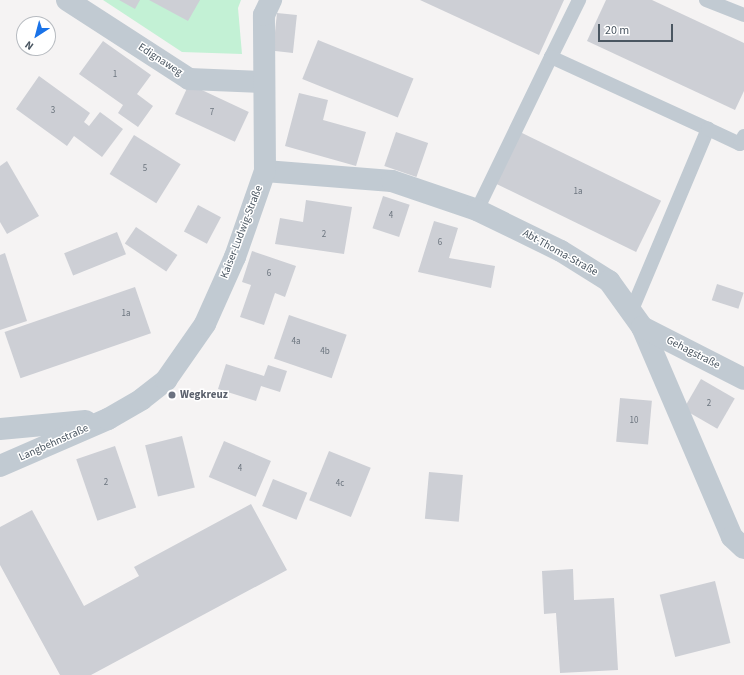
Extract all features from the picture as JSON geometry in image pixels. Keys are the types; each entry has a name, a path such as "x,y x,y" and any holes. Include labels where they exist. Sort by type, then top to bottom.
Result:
{"street":[{"name":"Edignaweg","path":"67,0 189,79 264,82"},
{"name":"Kaiser-Ludwig-Straße","path":"108,419 166,380 205,324 235,257 265,171 264,15 271,0"},
{"name":"Abt-Thoma-Straße","path":"265,171 392,181 477,210 561,251 609,281 636,319 732,536 744,548"},
{"name":"Gehagstraße","path":"636,319 744,379"},
{"path":"0,429 108,419"},
{"name":"Langbehnstraße","path":"0,466 108,419"}],"lane":[{"path":"477,210 579,0"},
{"path":"706,0 744,15"},
{"path":"550,57 740,144 744,136"},
{"path":"636,319 708,129"}],"green space":[{"path":"103,0 241,0 238,8 242,54 182,52"}],"building":[{"path":"119,0 140,0 135,9"},
{"path":"149,0 200,0 188,21"},
{"path":"420,0 564,0 539,55"},
{"path":"606,0 652,0 744,43 744,91 735,110 587,41"},
{"path":"277,13 297,15 293,53 273,51"},
{"path":"318,40 413,79 398,118 302,79"},
{"path":"103,41 151,75 137,94 153,106 138,127 118,113 123,105 79,74"},
{"path":"39,76 90,113 84,122 89,126 100,112 123,129 102,157 74,136 67,146 16,109"},
{"path":"189,84 249,112 235,142 175,114"},
{"path":"299,93 328,100 323,120 366,132 356,166 285,146"},
{"path":"396,132 428,143 416,177 384,166"},
{"path":"520,132 661,201 636,252 495,183"},
{"path":"134,135 181,164 156,203 110,174"},
{"path":"7,161 39,216 7,234 0,222 0,166"},
{"path":"383,196 410,205 399,237 372,228"},
{"path":"306,200 352,207 344,254 275,244 280,218 303,222"},
{"path":"198,205 221,217 207,244 184,231"},
{"path":"434,221 458,228 449,258 495,266 491,288 418,272"},
{"path":"136,227 177,255 166,272 125,244"},
{"path":"117,232 126,254 73,276 64,253"},
{"path":"252,251 296,266 285,297 275,293 264,325 240,317 251,285 242,282"},
{"path":"5,253 27,321 0,330 0,255"},
{"path":"717,284 744,293 738,309 712,300"},
{"path":"135,287 151,333 20,378 5,332"},
{"path":"289,315 347,335 332,378 274,358"},
{"path":"226,364 264,376 268,365 287,371 280,392 261,386 256,401 218,389"},
{"path":"701,379 735,398 717,429 684,409"},
{"path":"620,398 652,401 648,445 616,442"},
{"path":"182,436 195,487 158,497 145,445"},
{"path":"224,441 271,461 256,497 209,477"},
{"path":"115,446 136,507 97,521 76,459"},
{"path":"329,451 371,468 351,517 309,500"},
{"path":"429,472 463,475 459,522 425,519"},
{"path":"273,479 307,493 296,520 262,506"},
{"path":"251,504 287,570 91,675 60,675 0,565 0,527 32,510 84,606 139,576 134,567"},
{"path":"573,569 574,600 614,598 618,670 560,673 556,613 544,614 542,571"},
{"path":"715,581 730,643 675,657 660,595"}],"place":[{"name":"Wegkreuz","path":"172,395"}]}
